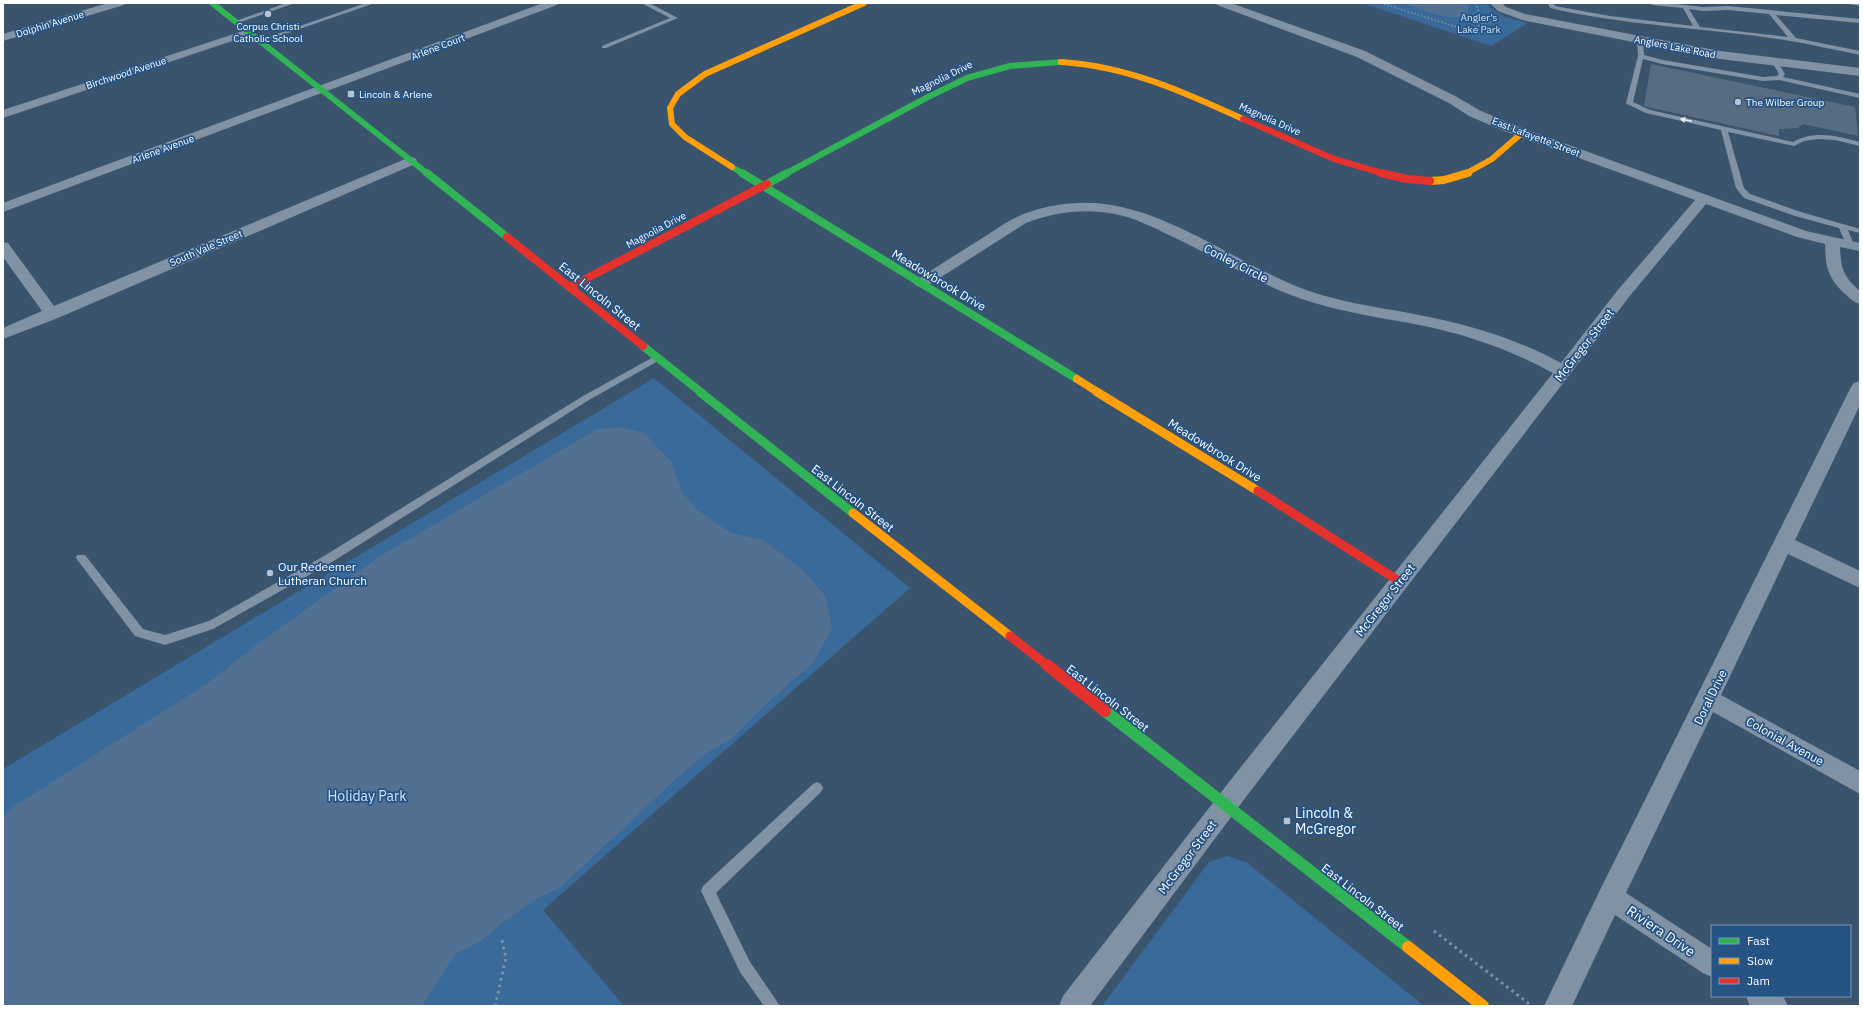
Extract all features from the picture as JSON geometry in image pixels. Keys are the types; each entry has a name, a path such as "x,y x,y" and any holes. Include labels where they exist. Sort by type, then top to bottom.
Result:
{"street":[{"name":"Dolphin Avenue","path":"3,38 120,3"},
{"name":"East Lincoln Street","path":"212,3 570,287 748,431 1483,1006"},
{"name":"Arlene Court","path":"323,90 553,3"},
{"name":"Meadowbrook Drive","path":"864,3 705,74 683,89 674,99 670,111 672,124 686,137 1211,461 1399,581"},
{"name":"East Lafayette Street","path":"1222,3 1361,54 1446,96 1474,113 1523,132 1802,234 1855,246"},
{"name":"Anglers Lake Road","path":"1495,3 1511,13 1640,40 1720,55 1860,72"},
{"name":"Birchwood Avenue","path":"3,114 248,32"},
{"name":"Magnolia Drive","path":"570,287 764,186 952,84 980,72 1011,64 1046,61 1090,64 1129,72 1183,92 1343,161 1378,174 1400,178 1445,180 1464,176 1481,169 1494,160 1523,132"},
{"name":"Arlene Avenue","path":"3,208 323,90"},
{"name":"South Vale Street","path":"3,334 410,161"},
{"name":"McGregor Street","path":"1073,1006 1399,581 1623,294 1703,199"},
{"name":"Conley Circle","path":"922,283 1021,220 1048,210 1078,206 1115,210 1138,216 1271,280 1321,300 1360,310 1439,325 1512,348 1552,364 1564,371"},
{"path":"1832,242 1833,270 1844,285 1860,299"},
{"path":"3,246 52,314"},
{"name":"Doral Drive","path":"1558,1006 1610,897 1710,699 1783,544 1860,387"},
{"path":"1783,544 1860,580"},
{"name":"Colonial Avenue","path":"1710,699 1860,783"},
{"name":"Riviera Drive","path":"1610,897 1711,963"},
{"path":"1760,997 1774,1006"}],"lane":[{"path":"236,22 292,3"},
{"path":"260,41 372,3"},
{"path":"604,47 675,18 644,3"},
{"path":"1550,3 1552,7 1583,14 1635,22 1794,40 1860,53"},
{"path":"1652,3 1703,9 1728,8 1860,21"},
{"path":"1846,3 1860,4"},
{"path":"1685,7 1698,29"},
{"path":"1771,12 1794,40"},
{"path":"1640,40 1641,56 1629,103 1648,112 1794,144 1802,138 1814,136 1860,144"},
{"path":"1641,56 1662,62 1763,79 1779,78 1860,96"},
{"path":"1775,62 1782,74 1779,78"},
{"path":"1724,129 1740,188 1748,196 1843,227 1860,231"},
{"path":"1843,227 1855,246"},
{"path":"81,558 139,633 165,640 213,624 328,558 586,398 658,358"},
{"path":"773,1006 746,967 708,891 817,788"}],"path":[{"path":"1380,3 1463,29 1484,25 1511,13"},
{"path":"1476,3 1484,25"},
{"path":"495,1006 506,958 502,940"}],"green space":[{"name":"Angler’s Lake Park","path":"1362,3 1486,3 1494,11 1500,14 1511,19 1528,23 1491,46"},
{"name":"Holiday Park","path":"654,378 910,588 543,910 624,1006 3,1006 3,769"},
{"path":"1227,856 1246,862 1424,1006 1102,1006 1209,862"}],"shaded area":[{"path":"1403,3 1468,3 1467,16 1443,16"},
{"name":"Holiday Park","path":"620,427 644,433 671,461 681,490 696,509 731,533 763,540 803,570 826,597 832,629 813,663 766,704 731,739 708,752 681,774 561,887 534,900 501,924 481,941 455,954 422,1006 3,1006 3,817 16,805 208,683 255,646 382,555 598,429"}],"building":[{"name":"The Wilber Group","path":"1651,64 1855,107 1858,136 1803,124 1798,128 1779,129 1779,136 1644,106"}],"traffic: fast":[{"path":"212,3 507,237"},
{"path":"767,184 926,98 967,78 1010,66 1061,62"},
{"path":"732,167 1077,379"},
{"path":"643,346 853,513"},
{"path":"1105,711 1408,947"}],"traffic: slow":[{"path":"732,167 685,137 672,124 670,108 678,94 705,74 864,3"},
{"path":"1061,62 1085,63 1132,73 1200,99 1243,119"},
{"path":"1430,181 1444,180 1470,173 1503,151 1523,132"},
{"path":"1077,379 1258,491"},
{"path":"853,513 1010,636"},
{"path":"1408,947 1483,1006"}],"traffic: jam":[{"path":"1243,119 1334,159 1383,174 1407,179 1430,181"},
{"path":"570,287 767,184"},
{"path":"507,237 643,346"},
{"path":"1258,491 1399,581"},
{"path":"1010,636 1105,711"}],"place":[{"name":"Corpus Christi Catholic School","path":"268,14"},
{"name":"Lincoln & Arlene","path":"351,94"},
{"name":"The Wilber Group","path":"1738,102"},
{"name":"Our Redeemer Lutheran Church","path":"270,573"},
{"name":"Lincoln & McGregor","path":"1287,821"}]}
